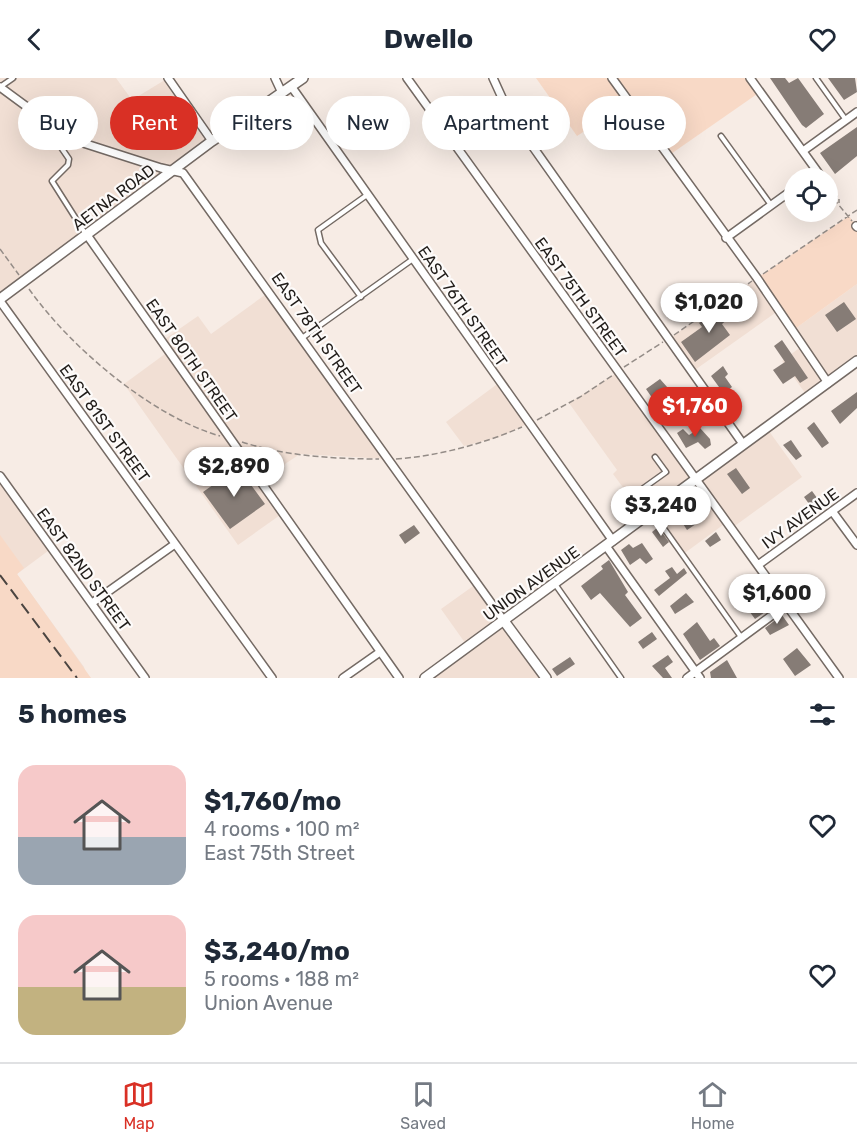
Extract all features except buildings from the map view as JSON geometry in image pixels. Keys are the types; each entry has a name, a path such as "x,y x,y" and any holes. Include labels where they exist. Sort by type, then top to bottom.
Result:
{"main road":[{"name":"AETNA ROAD","path":"278,96 303,78"},
{"name":"AETNA ROAD","path":"0,300 210,143"},
{"name":"UNION AVENUE","path":"425,678 857,362"},
{"name":"EAST 78TH STREET","path":"504,621 546,678"}],"street":[{"path":"168,78 210,138"},
{"path":"275,78 282,93"},
{"name":"EAST 75TH STREET","path":"407,78 839,678"},
{"path":"493,78 508,112 743,444"},
{"path":"612,78 828,382"},
{"path":"750,78 815,168"},
{"name":"EAST 76TH STREET","path":"291,86 413,259 698,675"},
{"name":"EAST 78TH STREET","path":"0,87 18,100"},
{"path":"803,152 857,112"},
{"name":"EAST 78TH STREET","path":"98,148 161,168 183,172 504,621"},
{"path":"726,238 784,196"},
{"name":"EAST 80TH STREET","path":"87,235 399,678"},
{"name":"EAST 81ST STREET","path":"0,300 272,678"},
{"name":"EAST 82ND STREET","path":"0,476 145,678"},
{"name":"IVY AVENUE","path":"758,565 857,493"},
{"path":"832,511 857,545"},
{"path":"92,603 175,544"},
{"path":"687,678 698,675 741,638 786,605"},
{"path":"343,678 380,651"}],"lane":[{"path":"0,87 13,78"},
{"path":"816,78 846,120"},
{"path":"721,136 771,205"},
{"path":"63,150 69,159 68,165 52,181 87,235"},
{"path":"360,297 321,243 318,230 368,194"},
{"path":"302,338 413,259"},
{"path":"654,457 666,472 638,492 741,638"},
{"path":"555,584 621,678"}],"path":[{"path":"838,197 839,203 856,226"},
{"path":"760,275 857,210"},
{"path":"0,249 22,279"},
{"path":"675,334 753,281"},
{"path":"27,286 59,328 94,361 135,392 179,418 217,435"},
{"path":"622,369 664,341"},
{"path":"533,421 580,397 614,374"},
{"path":"393,459 500,437 526,425"},
{"path":"238,441 264,449 300,454 383,459"}],"shaded area":[{"path":"0,78 116,78 129,96 110,96 110,150 198,150 198,121 210,138 210,142 0,300"},
{"path":"168,78 181,96 139,96"},
{"path":"536,78 750,78 760,92 686,143 686,96 582,96 582,133 577,136 570,126 570,96 549,96"},
{"path":"664,150 677,150 668,156"},
{"path":"849,216 857,227 857,284 792,331 757,278"},
{"path":"757,278 778,311 692,372 670,338"},
{"path":"857,284 857,361 808,397 782,361 802,346 792,331"},
{"path":"269,292 388,459 300,454 261,480 283,513 238,545 124,384 169,351 162,341 198,316 211,334"},
{"path":"618,372 696,480 766,427 802,477 732,528 727,522 682,555 653,512 645,517 613,474 617,470 569,403"},
{"path":"500,382 529,423 500,437 464,446 446,422"},
{"path":"0,476 52,548 17,574 84,667 87,678 0,678"},
{"path":"0,535 24,568 17,574 91,678 0,678"},
{"path":"476,584 541,678 425,678 468,647 441,609"}],"railway":[{"path":"0,575 77,678"}]}
